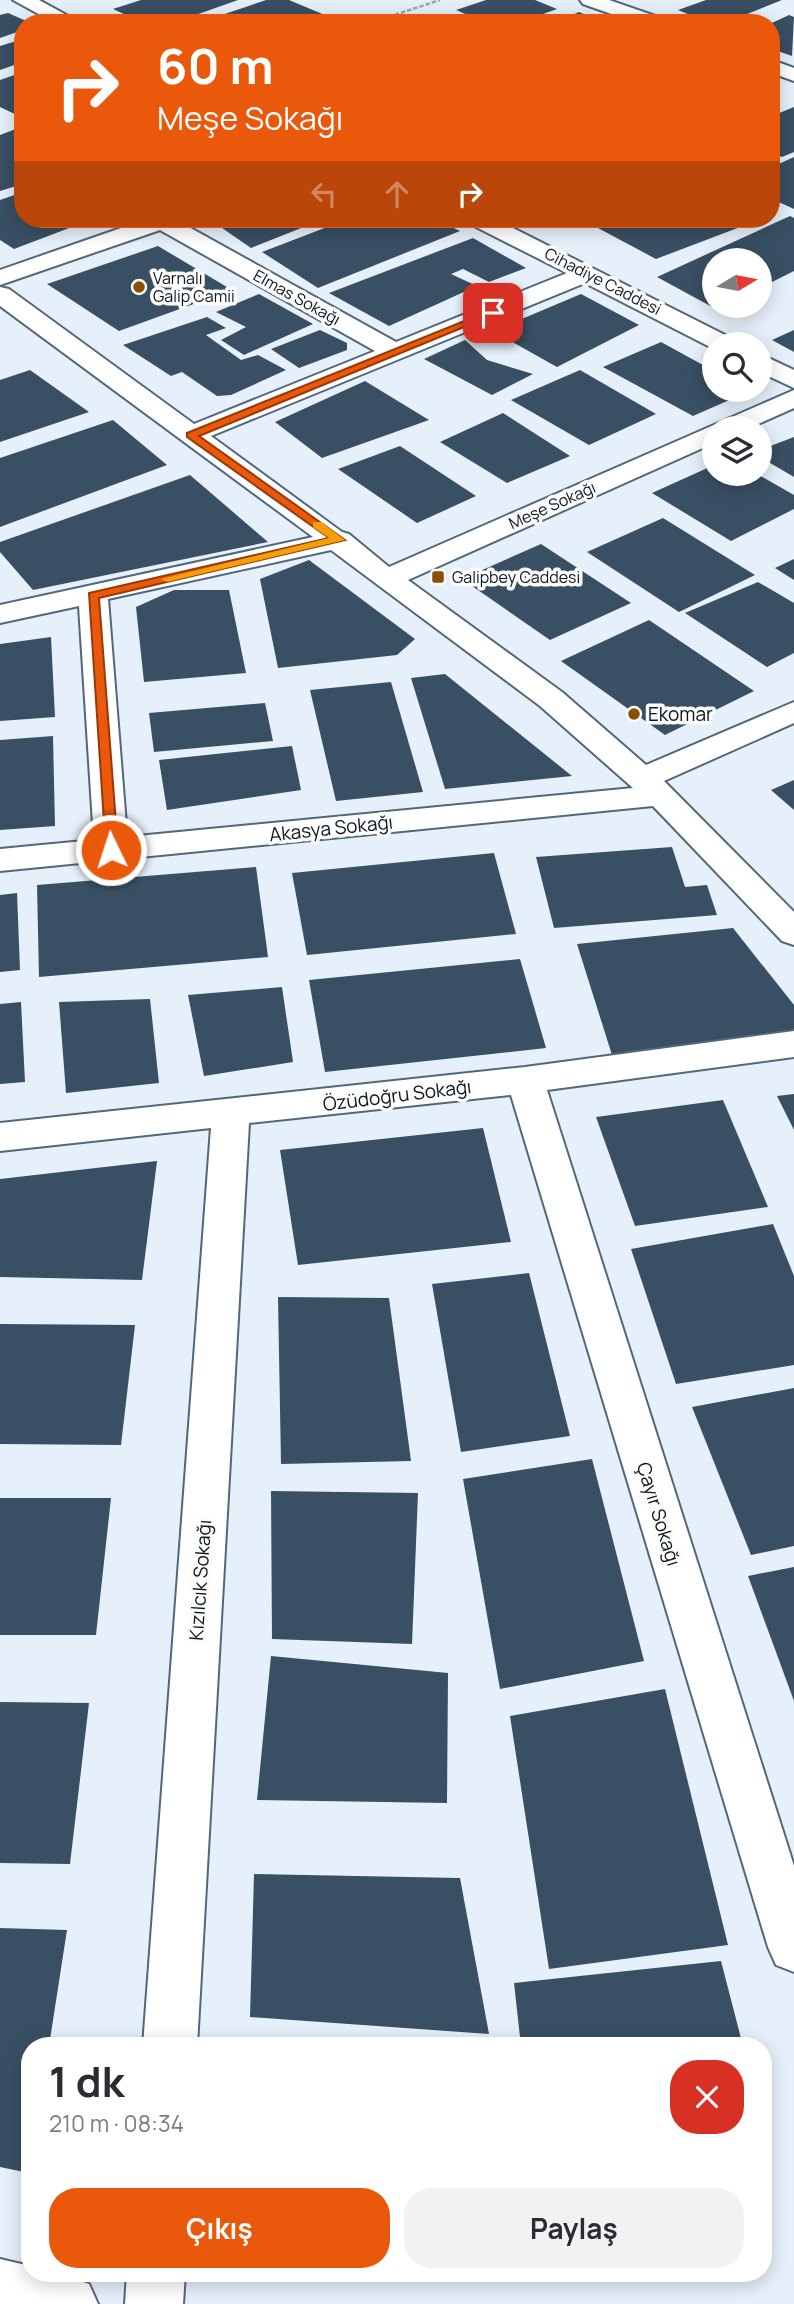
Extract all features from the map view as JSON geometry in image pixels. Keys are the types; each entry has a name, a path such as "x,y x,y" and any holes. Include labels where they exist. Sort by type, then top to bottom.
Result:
{"street":[{"path":"23,0 52,14"},
{"path":"590,0 631,14"},
{"path":"0,278 141,228"},
{"name":"Elmas Sokağı","path":"178,228 397,353"},
{"name":"Cihadiye Caddesi","path":"496,228 702,332"},
{"path":"191,435 589,273"},
{"path":"0,294 390,577 551,699 652,787 794,933"},
{"path":"772,368 794,380"},
{"path":"752,416 794,397"},
{"name":"Meşe Sokağı","path":"390,577 702,438"},
{"path":"5,607 93,595 339,540"},
{"path":"93,595 111,850"},
{"name":"Akasya Sokağı","path":"0,860 111,850 652,787 794,710"},
{"name":"Özüdoğru Sokağı","path":"0,1137 525,1080 794,1044"},
{"name":"Çayır Sokağı","path":"525,1080 794,1947"},
{"name":"Kızılcık Sokağı","path":"171,2037 231,1114"},
{"path":"153,2304 155,2282"},
{"path":"0,2288 69,2304"}],"path":[{"path":"397,14 440,0"}],"building":[{"path":"141,0 238,0 198,14 124,14 113,9"},
{"path":"266,0 289,0 322,14 225,14"},
{"path":"486,0 535,0 557,9 543,14 465,14 456,10"},
{"path":"706,0 782,0 747,14 688,14 678,10"},
{"path":"8,13 14,16 14,33 0,38 0,15"},
{"path":"789,15 794,17 792,56 780,52 780,19"},
{"path":"14,42 14,65 0,70 0,46"},
{"path":"14,75 14,114 0,107 0,80"},
{"path":"794,107 794,152 782,157 780,156 780,113"},
{"path":"14,130 14,187 0,191 0,135"},
{"path":"794,157 794,209 780,203 780,163"},
{"path":"14,195 14,228 69,228 14,249 0,240 0,200"},
{"path":"790,216 794,218 794,271 772,282 772,248 720,248 764,228 780,228 780,221"},
{"path":"222,228 301,228 251,248"},
{"path":"325,228 454,228 460,231 318,288 262,252"},
{"path":"598,228 738,228 656,259"},
{"path":"473,238 526,268 489,282 463,269 451,274 477,286 389,326 329,293"},
{"name":"Varnalı Galip Camii","path":"158,246 232,290 119,331 47,284"},
{"path":"702,256 702,301 657,277"},
{"path":"259,294 313,324 244,355 221,340 246,327 216,312"},
{"path":"581,294 639,325 557,367 493,331"},
{"path":"207,317 226,328 206,335 241,360 258,355 286,370 231,395 217,396 182,372 171,376 123,345"},
{"path":"320,330 347,343 347,350 299,368 271,349"},
{"path":"794,330 794,352 772,340"},
{"path":"465,340 487,360 533,374 492,395 424,359"},
{"path":"661,342 702,364 702,402 725,402 693,416 603,367"},
{"path":"30,370 89,412 0,442 0,380"},
{"path":"580,370 656,414 589,445 511,400"},
{"path":"365,381 429,420 322,458 275,422"},
{"path":"503,413 570,456 507,483 440,442"},
{"path":"113,420 167,465 0,527 0,458"},
{"path":"794,437 794,477 772,464 772,445"},
{"path":"400,446 476,496 417,523 338,469"},
{"path":"702,470 702,486 772,486 772,483 794,495 794,509 731,541 652,493"},
{"path":"190,475 268,542 33,590 0,552 0,542"},
{"path":"663,518 755,575 679,612 587,552"},
{"path":"541,544 631,603 550,640 462,579"},
{"path":"794,559 794,580 775,568"},
{"path":"309,560 415,639 397,655 278,668 260,579"},
{"path":"758,582 794,603 794,653 767,667 685,613"},
{"path":"174,590 229,590 246,673 144,682 136,607"},
{"path":"649,620 754,691 665,735 561,661"},
{"path":"51,637 55,717 0,721 0,644"},
{"path":"445,674 572,776 445,789 411,678"},
{"path":"391,682 423,792 336,801 310,690"},
{"path":"265,703 273,741 154,752 149,713"},
{"path":"53,736 55,826 0,830 0,740"},
{"path":"292,746 301,790 167,810 159,760"},
{"path":"794,780 794,810 771,790"},
{"path":"672,847 685,887 707,885 717,915 554,928 536,857"},
{"path":"494,853 516,934 307,955 292,873"},
{"path":"256,867 268,957 39,977 37,885"},
{"path":"17,893 20,970 0,972 0,895"},
{"path":"733,928 794,1005 794,1033 612,1055 577,944"},
{"path":"520,959 546,1048 325,1072 309,980"},
{"path":"282,987 293,1062 204,1076 188,995"},
{"path":"150,999 159,1083 66,1093 59,1002"},
{"path":"21,1002 25,1082 0,1084 0,1004"},
{"path":"794,1094 794,1130 777,1096"},
{"path":"723,1100 768,1207 635,1226 596,1117"},
{"path":"483,1128 511,1242 298,1265 280,1150"},
{"path":"157,1161 142,1280 0,1277 0,1179"},
{"path":"773,1224 794,1276 794,1365 676,1384 631,1249"},
{"path":"529,1273 570,1436 461,1452 432,1284"},
{"path":"278,1297 389,1298 411,1461 281,1464"},
{"path":"0,1324 135,1325 121,1445 0,1444"},
{"path":"794,1388 794,1546 751,1555 692,1407"},
{"path":"592,1459 644,1661 500,1689 463,1479"},
{"path":"271,1491 418,1493 412,1644 272,1639"},
{"path":"0,1498 111,1498 96,1635 0,1635"},
{"path":"794,1567 794,1701 748,1576"},
{"path":"271,1656 448,1673 447,1803 257,1800"},
{"path":"665,1689 728,1945 549,1969 510,1716"},
{"path":"0,1702 89,1703 70,1864 0,1863"},
{"path":"254,1874 460,1878 489,2034 250,2017"},
{"path":"0,1928 67,1930 50,2037 21,2037 21,2171 0,2167"},
{"path":"721,1961 741,2037 520,2037 514,1983"}],"slow traffic":[{"path":"167,579 339,540 317,524"}],"place":[{"name":"Varnalı Galip Camii","path":"139,287"},
{"name":"Galipbey Caddesi","path":"438,577"},
{"name":"Ekomar","path":"634,714"}],"route":[{"path":"111,850 93,595 339,540 191,435 493,313"}]}
